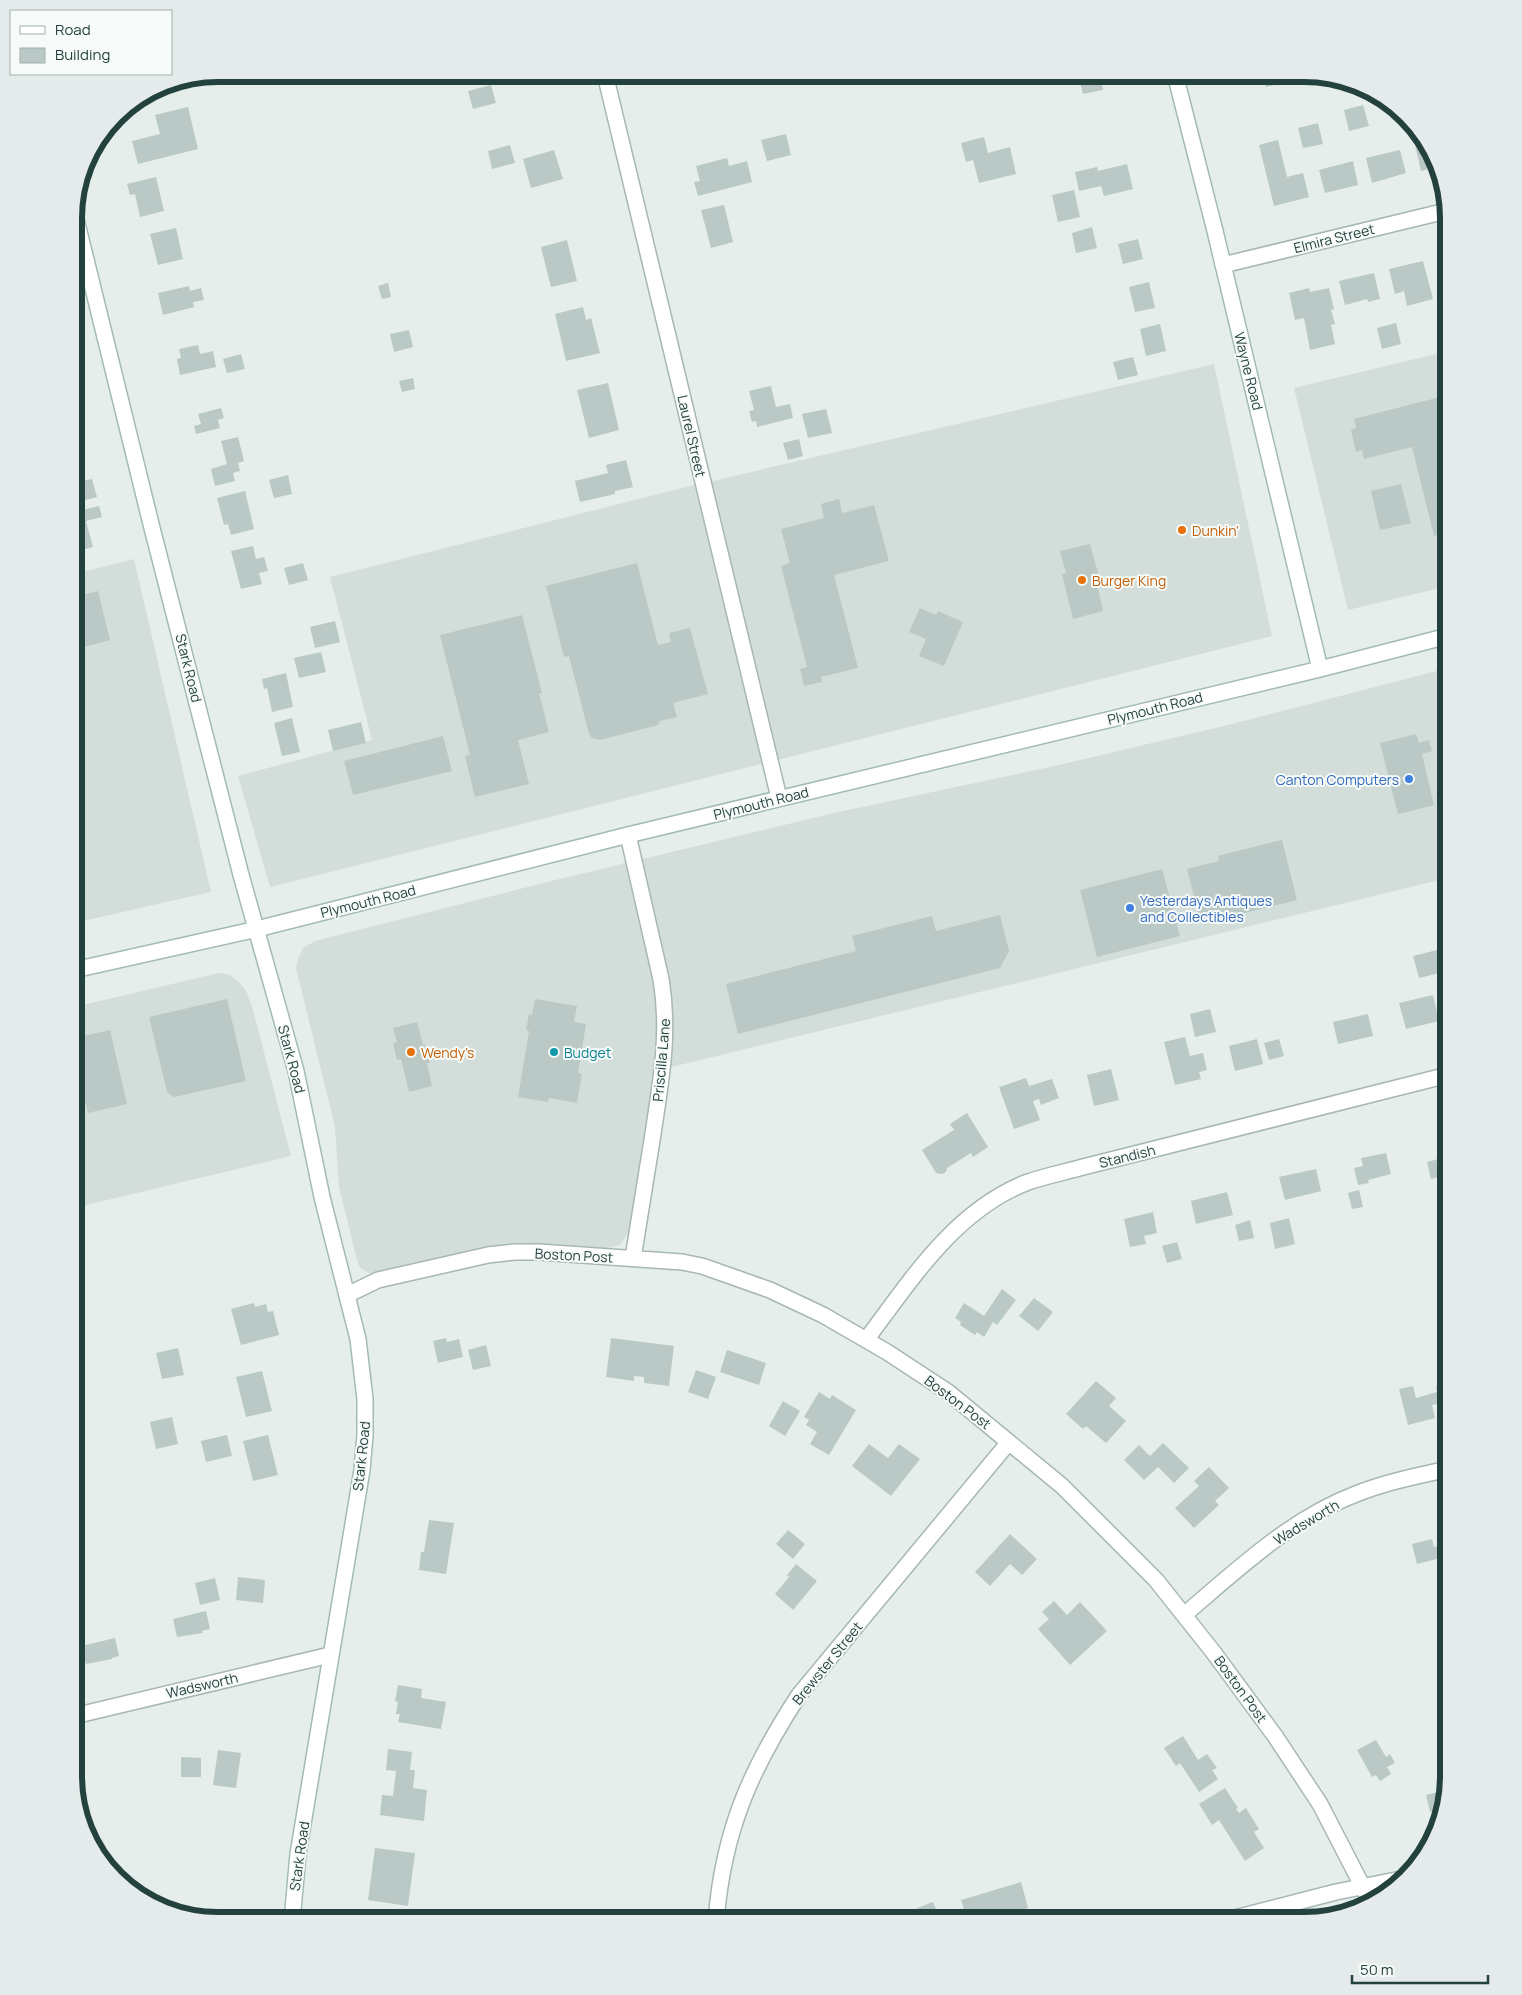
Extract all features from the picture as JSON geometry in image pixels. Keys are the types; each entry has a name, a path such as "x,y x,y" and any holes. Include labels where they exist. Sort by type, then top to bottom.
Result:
{"street":[{"name":"Laurel Street","path":"607,83 779,798"},
{"name":"Wayne Road","path":"1177,83 1320,669"},
{"name":"Elmira Street","path":"1223,265 1439,212"},
{"name":"Stark Road","path":"83,280 152,528 241,875 296,1072 322,1197 347,1295 362,1365 365,1400 362,1470 298,1854 293,1912"},
{"name":"Plymouth Road","path":"83,968 257,929 628,835 1320,669 1440,638"},
{"name":"Priscilla Lane","path":"628,835 661,979 666,1030 664,1066 633,1258"},
{"name":"Standish","path":"866,1340 924,1263 950,1234 987,1205 1028,1182 1440,1077"},
{"name":"Boston Post","path":"347,1295 378,1280 488,1255 539,1252 682,1262 719,1272 770,1290 823,1315 866,1340 948,1392 1009,1442 1062,1486 1156,1580 1275,1736 1310,1788 1368,1897"},
{"name":"Brewster Street","path":"717,1912 718,1890 736,1815 750,1779 772,1736 798,1695 1009,1442"},
{"name":"Wadsworth","path":"1184,1615 1280,1536 1324,1508 1355,1494 1388,1483 1440,1471"},
{"name":"Wadsworth","path":"82,1714 330,1655"},
{"path":"1259,1912 1391,1881"}],"shaded area":[{"path":"1440,353 1440,588 1348,610 1294,388"},
{"path":"1214,364 1272,636 270,887 238,776 372,740 330,577 682,488"},
{"path":"134,559 211,892 83,921 83,572"},
{"path":"1440,670 1440,880 655,1071 629,1231 620,1245 599,1250 529,1246 382,1274 371,1274 362,1269 358,1264 339,1187 335,1127 296,968 303,948 315,941 543,883 834,813 1059,765 1232,724"},
{"path":"219,973 230,975 246,991 252,1006 291,1156 82,1206 82,1005"}],"building":[{"path":"1080,83 1101,83 1103,90 1083,94"},
{"path":"1265,83 1282,83 1266,87"},
{"path":"491,85 496,103 473,109 468,91"},
{"path":"1363,105 1369,126 1349,131 1344,110"},
{"path":"188,107 198,149 138,164 132,141 160,134 155,115"},
{"path":"1318,123 1323,144 1303,148 1298,128"},
{"path":"786,134 791,155 767,161 761,140"},
{"path":"984,137 988,153 1010,147 1016,174 979,183 973,160 966,162 961,143"},
{"path":"1278,140 1287,177 1303,173 1309,197 1274,206 1259,145"},
{"path":"1418,144 1430,169 1421,171 1415,145"},
{"path":"510,145 515,163 492,169 488,151"},
{"path":"554,150 563,179 531,188 523,159"},
{"path":"1400,150 1406,173 1372,183 1366,158"},
{"path":"727,158 729,166 747,161 752,182 698,196 694,182 700,181 696,166"},
{"path":"1353,161 1358,185 1325,193 1319,170"},
{"path":"1127,164 1133,189 1104,196 1101,186 1079,191 1075,172 1097,167 1098,171"},
{"path":"156,177 164,211 140,217 135,194 130,195 127,184"},
{"path":"1074,190 1080,217 1058,222 1052,195"},
{"path":"724,205 733,242 711,248 701,210"},
{"path":"1092,227 1097,248 1076,253 1072,233"},
{"path":"176,228 183,259 158,265 150,234"},
{"path":"1138,239 1143,259 1123,264 1118,244"},
{"path":"567,240 577,281 551,287 541,247"},
{"path":"1423,261 1433,299 1407,306 1404,291 1395,294 1389,269"},
{"path":"1374,273 1380,299 1368,302 1367,299 1345,305 1339,281"},
{"path":"1149,282 1155,308 1135,312 1129,287"},
{"path":"388,283 391,297 382,299 378,286"},
{"path":"189,286 190,291 201,288 204,300 193,302 194,307 163,315 158,293"},
{"path":"1309,288 1310,292 1329,288 1334,309 1331,310 1335,324 1331,325 1335,344 1310,350 1304,318 1295,320 1289,293"},
{"path":"583,307 586,320 591,318 600,353 566,361 555,314"},
{"path":"1396,323 1401,344 1382,349 1377,328"},
{"path":"1160,324 1166,351 1146,356 1140,329"},
{"path":"409,330 413,347 394,352 390,334"},
{"path":"198,345 200,354 213,351 216,367 180,375 177,359 181,358 179,349"},
{"path":"241,354 245,369 227,373 223,359"},
{"path":"1133,357 1138,375 1118,380 1113,362"},
{"path":"413,378 415,389 402,392 399,381"},
{"path":"608,383 619,430 589,438 577,390"},
{"path":"771,386 776,407 790,404 793,418 757,427 756,421 752,422 749,411 754,410 749,391"},
{"path":"1440,397 1440,534 1434,536 1412,447 1364,459 1362,450 1356,452 1351,430 1356,428 1354,419"},
{"path":"221,408 224,418 218,420 220,428 196,434 194,426 201,424 198,414"},
{"path":"826,409 832,433 808,438 802,414"},
{"path":"238,437 244,461 238,463 240,471 233,473 235,481 215,486 211,469 227,464 221,441"},
{"path":"799,439 803,456 788,460 783,443"},
{"path":"626,460 633,487 615,491 615,494 580,502 575,481 608,473 606,465"},
{"path":"288,475 292,494 274,498 269,480"},
{"path":"92,479 97,497 83,501 83,481"},
{"path":"1401,484 1411,523 1380,530 1371,491"},
{"path":"245,491 254,529 231,535 228,524 224,525 217,498"},
{"path":"839,499 842,513 874,505 889,561 834,575 858,668 821,677 822,682 804,686 800,669 807,667 781,566 790,563 781,529 824,518 821,504"},
{"path":"99,506 102,517 86,521 93,547 83,550 83,510"},
{"name":"Burger King","path":"1090,544 1102,587 1098,588 1103,611 1073,619 1062,574 1066,573 1060,551"},
{"path":"253,546 256,559 264,557 268,571 259,573 262,584 241,589 231,551"},
{"path":"303,563 308,580 289,585 284,568"},
{"path":"637,563 658,645 671,642 669,633 690,628 708,694 673,703 677,717 660,721 658,725 600,740 592,738 589,734 569,656 564,657 546,586"},
{"path":"98,591 110,640 84,647 83,595"},
{"path":"920,608 936,615 938,611 963,622 944,666 919,656 926,639 909,632"},
{"path":"522,615 542,693 539,693 549,732 518,740 529,784 475,797 465,756 470,755 440,635"},
{"path":"335,621 340,642 315,648 310,627"},
{"path":"321,652 326,672 299,678 294,658"},
{"path":"286,673 293,707 272,712 267,688 264,689 262,679"},
{"path":"292,718 300,752 282,756 274,723"},
{"path":"361,722 366,743 333,751 328,730"},
{"name":"Canton Computers","path":"1416,734 1419,743 1429,740 1432,751 1422,754 1434,805 1398,814 1380,743"},
{"path":"443,736 452,771 353,795 344,761"},
{"path":"1282,840 1297,900 1201,924 1187,869 1219,861 1218,856"},
{"path":"1162,869 1180,936 1097,957 1080,890"},
{"path":"1000,915 1009,951 1000,968 738,1034 726,984 856,951 852,936 932,916 936,931"},
{"path":"1437,950 1440,961 1440,973 1419,978 1413,956"},
{"path":"1433,995 1439,1021 1406,1029 1399,1003"},
{"path":"227,999 246,1081 174,1097 167,1092 149,1017"},
{"name":"Budget","path":"535,999 577,1006 574,1022 586,1024 578,1073 582,1074 577,1103 549,1098 548,1102 518,1097 529,1031 526,1030 529,1014 532,1015"},
{"path":"1210,1009 1216,1032 1195,1037 1190,1014"},
{"path":"1368,1014 1373,1036 1338,1044 1333,1022"},
{"name":"Wendy's","path":"417,1022 430,1063 427,1063 432,1086 409,1092 401,1059 397,1060 393,1043 397,1042 393,1028"},
{"path":"110,1030 127,1104 88,1113 86,1104 82,1105 82,1036"},
{"path":"1185,1037 1190,1056 1203,1053 1207,1070 1199,1072 1201,1079 1175,1085 1164,1042"},
{"path":"1257,1039 1263,1064 1235,1071 1229,1046"},
{"path":"1279,1039 1284,1056 1269,1060 1264,1043"},
{"path":"1111,1069 1119,1100 1094,1106 1087,1075"},
{"path":"1026,1078 1029,1086 1052,1079 1059,1098 1041,1105 1039,1099 1033,1101 1040,1120 1014,1129 999,1087"},
{"path":"967,1113 988,1147 973,1157 971,1153 947,1168 946,1172 942,1174 936,1173 922,1150 954,1130 950,1124"},
{"path":"1386,1153 1391,1174 1368,1180 1369,1183 1358,1185 1354,1168 1363,1166 1361,1158"},
{"path":"1440,1159 1440,1177 1431,1179 1427,1162"},
{"path":"1316,1169 1321,1191 1285,1200 1279,1177"},
{"path":"1359,1190 1363,1207 1352,1209 1348,1193"},
{"path":"1227,1192 1233,1215 1196,1224 1191,1201"},
{"path":"1153,1212 1157,1233 1144,1236 1146,1244 1130,1247 1124,1219"},
{"path":"1289,1218 1295,1244 1275,1249 1270,1223"},
{"path":"1250,1220 1254,1238 1239,1241 1235,1225"},
{"path":"1177,1242 1182,1259 1167,1263 1162,1246"},
{"path":"1002,1289 1016,1300 997,1325 993,1322 984,1337 977,1332 975,1335 960,1325 961,1322 955,1318 964,1303 984,1316"},
{"path":"1034,1298 1053,1312 1038,1331 1019,1316"},
{"path":"254,1303 255,1307 266,1304 268,1312 273,1311 279,1335 241,1345 231,1309"},
{"path":"446,1338 447,1342 459,1339 463,1357 438,1363 433,1341"},
{"path":"611,1338 674,1346 669,1386 644,1383 644,1377 634,1376 634,1381 606,1377"},
{"path":"486,1345 491,1366 473,1370 468,1350"},
{"path":"178,1348 184,1375 162,1379 156,1353"},
{"path":"727,1350 766,1363 759,1385 720,1372"},
{"path":"696,1370 716,1377 708,1399 688,1392"},
{"path":"262,1371 272,1411 246,1417 236,1377"},
{"path":"1096,1381 1116,1398 1109,1406 1126,1421 1106,1443 1086,1426 1083,1429 1066,1414"},
{"path":"1440,1385 1440,1403 1432,1405 1435,1418 1408,1425 1399,1389 1413,1386 1416,1398 1437,1392 1436,1386"},
{"path":"819,1392 830,1399 832,1395 856,1410 829,1455 810,1444 817,1432 806,1425 809,1420 804,1417"},
{"path":"783,1401 800,1411 785,1436 769,1426"},
{"path":"172,1417 178,1444 156,1449 150,1422"},
{"path":"227,1435 232,1456 206,1462 201,1441"},
{"path":"268,1435 278,1475 253,1481 243,1441"},
{"path":"1163,1443 1189,1468 1174,1483 1158,1467 1144,1480 1124,1460 1139,1445 1150,1456"},
{"path":"869,1444 888,1458 899,1444 920,1459 891,1496 852,1466"},
{"path":"1209,1467 1229,1488 1215,1501 1219,1505 1194,1528 1175,1508 1199,1486 1194,1481"},
{"path":"429,1520 454,1523 446,1574 419,1570 421,1552 424,1552"},
{"path":"788,1530 805,1544 793,1559 776,1544"},
{"path":"1010,1534 1037,1559 1022,1575 1010,1564 990,1586 975,1572"},
{"path":"1432,1539 1434,1547 1440,1546 1440,1558 1417,1564 1412,1544"},
{"path":"796,1564 817,1581 793,1610 775,1594 789,1577 787,1575"},
{"path":"238,1577 265,1580 263,1603 236,1600"},
{"path":"215,1578 220,1600 200,1605 195,1583"},
{"path":"1054,1601 1067,1615 1080,1602 1107,1631 1070,1665 1038,1629 1049,1619 1042,1612"},
{"path":"206,1611 210,1629 202,1631 203,1633 177,1637 173,1619"},
{"path":"115,1638 119,1656 86,1664 82,1646"},
{"path":"398,1685 422,1689 421,1698 446,1702 441,1729 398,1722 400,1714 396,1714 398,1702 395,1701"},
{"path":"1183,1736 1198,1760 1207,1754 1217,1768 1212,1770 1218,1779 1199,1792 1180,1763 1176,1766 1164,1748"},
{"path":"1376,1740 1386,1757 1390,1754 1395,1763 1387,1767 1391,1774 1380,1781 1376,1775 1372,1777 1357,1750"},
{"path":"388,1749 412,1752 410,1770 415,1770 413,1788 427,1790 424,1821 380,1815 382,1795 393,1796 396,1771 386,1770"},
{"path":"218,1750 241,1753 236,1788 213,1785"},
{"path":"181,1757 201,1758 201,1777 181,1777"},
{"path":"1225,1788 1238,1808 1236,1809 1239,1813 1246,1808 1259,1829 1254,1832 1264,1848 1245,1861 1219,1820 1212,1825 1199,1804"},
{"path":"1438,1792 1435,1811 1430,1812 1426,1795"},
{"path":"375,1848 415,1853 408,1906 368,1900"},
{"path":"1021,1882 1028,1908 1015,1912 965,1912 961,1900"},
{"path":"933,1902 937,1912 907,1912"}],"place":[{"name":"Dunkin'","path":"1182,530"},
{"name":"Burger King","path":"1082,580"},
{"name":"Canton Computers","path":"1409,779"},
{"name":"Yesterdays Antiques and Collectibles","path":"1130,908"},
{"name":"Wendy's","path":"411,1052"},
{"name":"Budget","path":"554,1052"}]}
